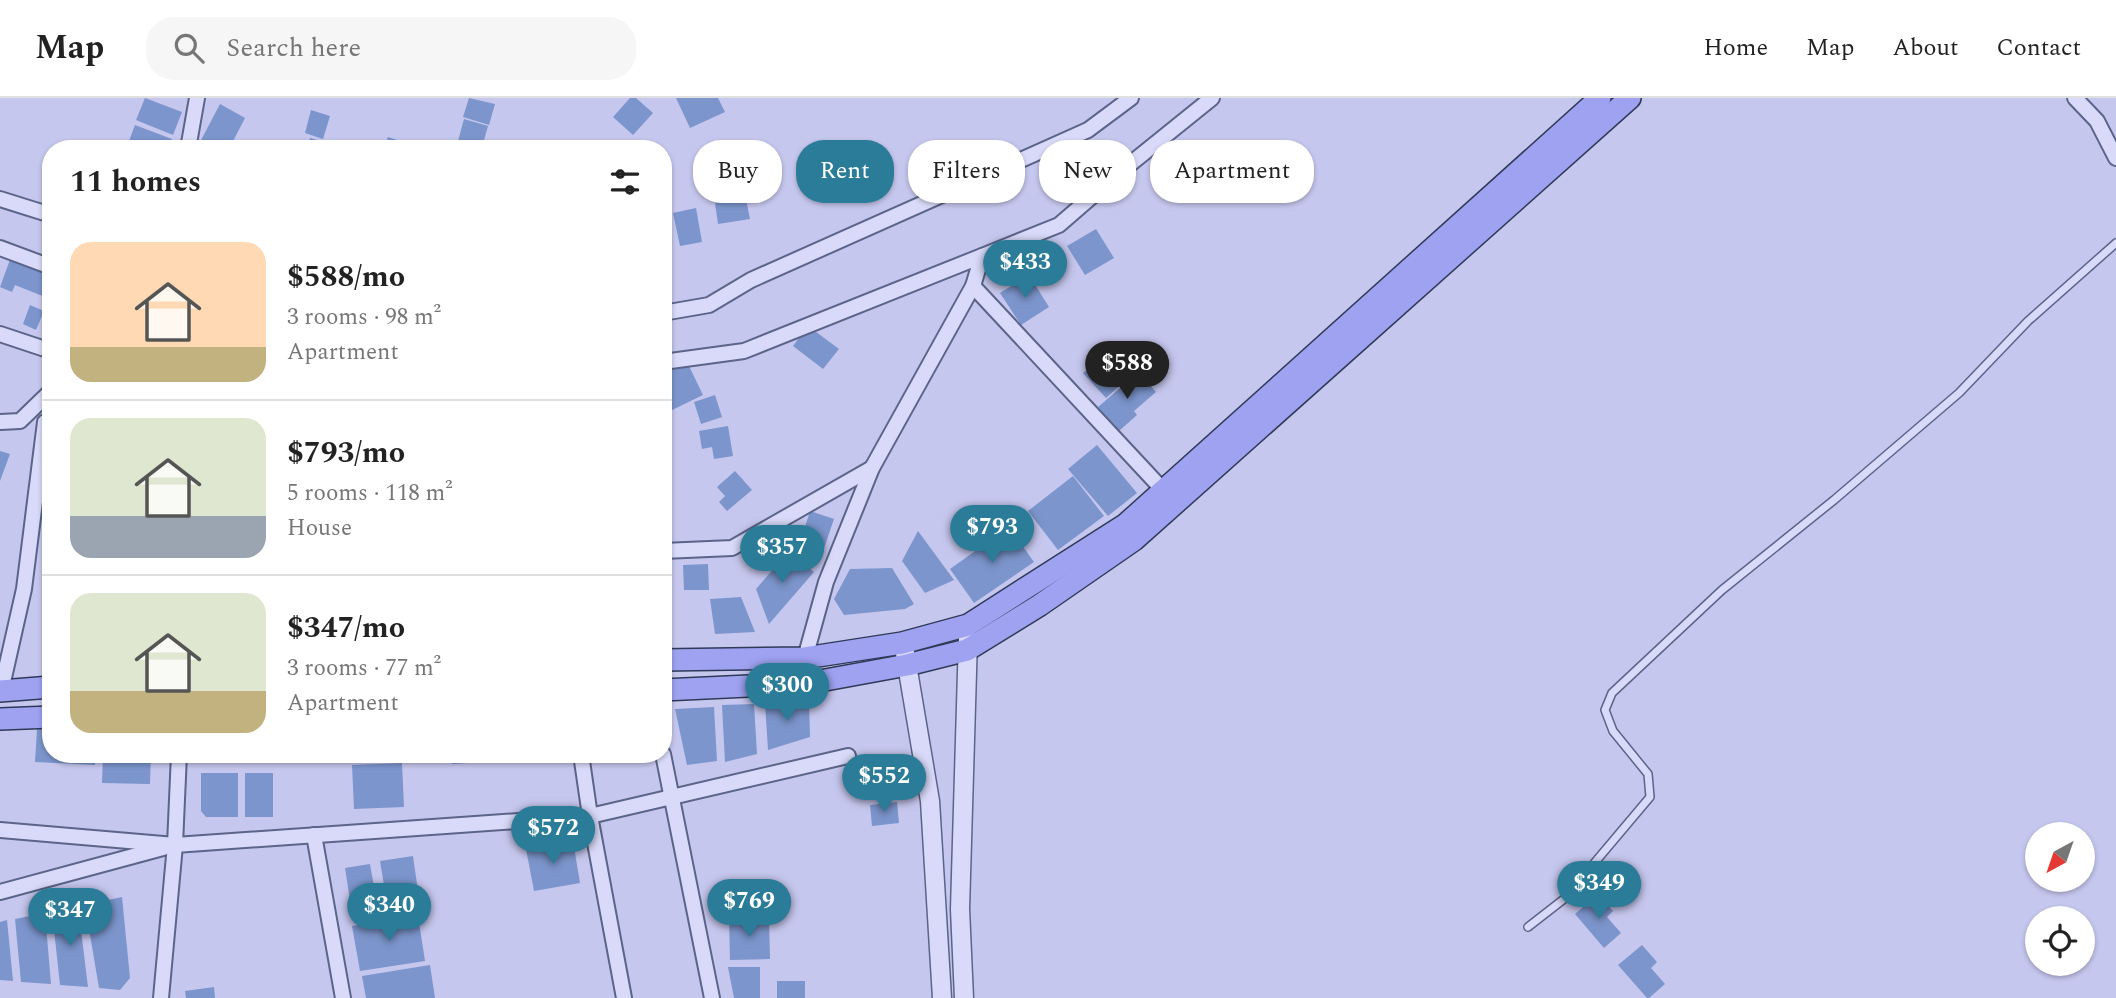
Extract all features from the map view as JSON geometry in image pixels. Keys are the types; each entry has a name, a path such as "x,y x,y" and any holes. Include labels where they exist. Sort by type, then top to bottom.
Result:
{"main road":[{"path":"672,660 805,658 902,643 968,625 1126,524 1600,98"},
{"path":"672,690 808,683 907,665 967,650 1040,605 1134,540 1630,98"},
{"path":"0,691 42,688"},
{"path":"0,719 42,717"}],"street":[{"path":"190,140 197,98"},
{"path":"672,311 709,305 751,280 1088,130 1131,98"},
{"path":"672,361 744,351 1059,225 1212,98"},
{"path":"2075,98 2096,121 2116,158"},
{"path":"0,199 42,212"},
{"path":"0,248 42,264"},
{"path":"808,683 805,658 826,582 872,468 973,286 982,256"},
{"path":"973,286 1163,490"},
{"path":"0,334 42,348"},
{"path":"20,421 42,400"},
{"path":"0,422 42,423"},
{"path":"0,691 24,589 42,464"},
{"path":"672,551 732,548 872,468"},
{"path":"964,998 960,909 968,625"},
{"path":"902,643 930,801 942,998"},
{"path":"0,830 175,845 590,816 848,756"},
{"path":"161,998 175,845 179,763"},
{"path":"582,763 624,998"},
{"path":"665,763 712,998"},
{"path":"314,835 343,998"},
{"path":"0,892 175,845"}],"lane":[{"path":"1528,927 1564,899 1650,797 1648,775 1613,732 1605,710 1612,693 1722,590 1834,500 1959,393 2028,321 2116,243"}],"building":[{"path":"145,98 182,112 173,135 136,120"},
{"path":"469,98 495,104 489,125 463,117"},
{"path":"630,98 636,98 653,113 633,135 613,117"},
{"path":"676,98 718,98 725,112 690,128"},
{"path":"220,104 245,118 234,140 201,140"},
{"path":"311,110 330,116 323,139 305,133"},
{"path":"464,119 488,126 484,140 458,140"},
{"path":"135,125 172,139 172,140 129,140"},
{"path":"715,203 747,203 750,219 718,224"},
{"path":"696,208 702,242 680,246 673,213"},
{"path":"1096,229 1114,258 1085,275 1067,246"},
{"path":"11,257 42,269 42,296 15,285 12,292 0,287"},
{"path":"1029,275 1049,307 1021,325 1000,293"},
{"path":"30,305 42,310 36,330 23,324"},
{"path":"808,326 839,349 823,369 793,346"},
{"path":"1115,345 1137,370 1106,398 1083,373"},
{"path":"687,362 703,395 672,410 672,370"},
{"path":"1139,372 1156,392 1134,411 1137,415 1119,431 1098,407"},
{"path":"715,395 722,417 701,424 694,402"},
{"path":"728,426 733,456 714,459 712,447 702,449 699,431"},
{"path":"1097,445 1137,493 1108,516 1068,469"},
{"path":"0,451 10,454 0,481"},
{"path":"735,471 752,490 727,511 719,502 725,496 717,487"},
{"path":"1073,476 1104,516 1058,550 1028,511"},
{"path":"810,511 834,519 819,563 789,544 795,526 805,527"},
{"path":"1009,527 1034,562 974,603 950,569"},
{"path":"918,531 954,580 925,593 902,561"},
{"path":"789,551 814,572 769,624 756,589"},
{"path":"708,564 709,590 684,590 683,565"},
{"path":"892,568 914,604 905,609 844,615 834,599 850,569"},
{"path":"741,597 755,632 715,634 710,599"},
{"path":"809,702 810,737 768,750 765,703"},
{"path":"754,704 757,754 725,762 722,705"},
{"path":"714,707 717,761 687,765 675,709"},
{"path":"37,729 42,729 42,762 35,762"},
{"path":"55,763 95,763 95,765"},
{"path":"103,763 151,763 150,784 102,783"},
{"path":"402,763 404,807 354,809 352,765"},
{"path":"201,773 238,773 238,817 206,817 201,811"},
{"path":"245,773 273,773 273,817 245,817"},
{"path":"897,802 899,823 872,826 870,805"},
{"path":"573,841 580,883 534,891 526,849"},
{"path":"413,856 419,898 387,903 380,861"},
{"path":"370,864 379,915 353,919 345,868"},
{"path":"1598,894 1613,911 1607,917 1621,933 1604,948 1575,914"},
{"path":"122,897 130,978 120,990 99,988 85,905"},
{"path":"78,906 88,987 60,985 52,911"},
{"path":"45,913 51,984 21,982 15,919"},
{"path":"418,916 425,961 360,971 352,926"},
{"path":"729,918 769,918 770,959 730,960"},
{"path":"7,920 13,981 0,980 0,922"},
{"path":"1642,945 1657,962 1651,968 1665,984 1649,998 1618,965"},
{"path":"430,965 435,998 366,998 362,976"},
{"path":"728,967 760,967 760,998 734,998"},
{"path":"777,981 805,981 805,998 777,998"},
{"path":"214,987 215,998 186,998 185,991"}]}
